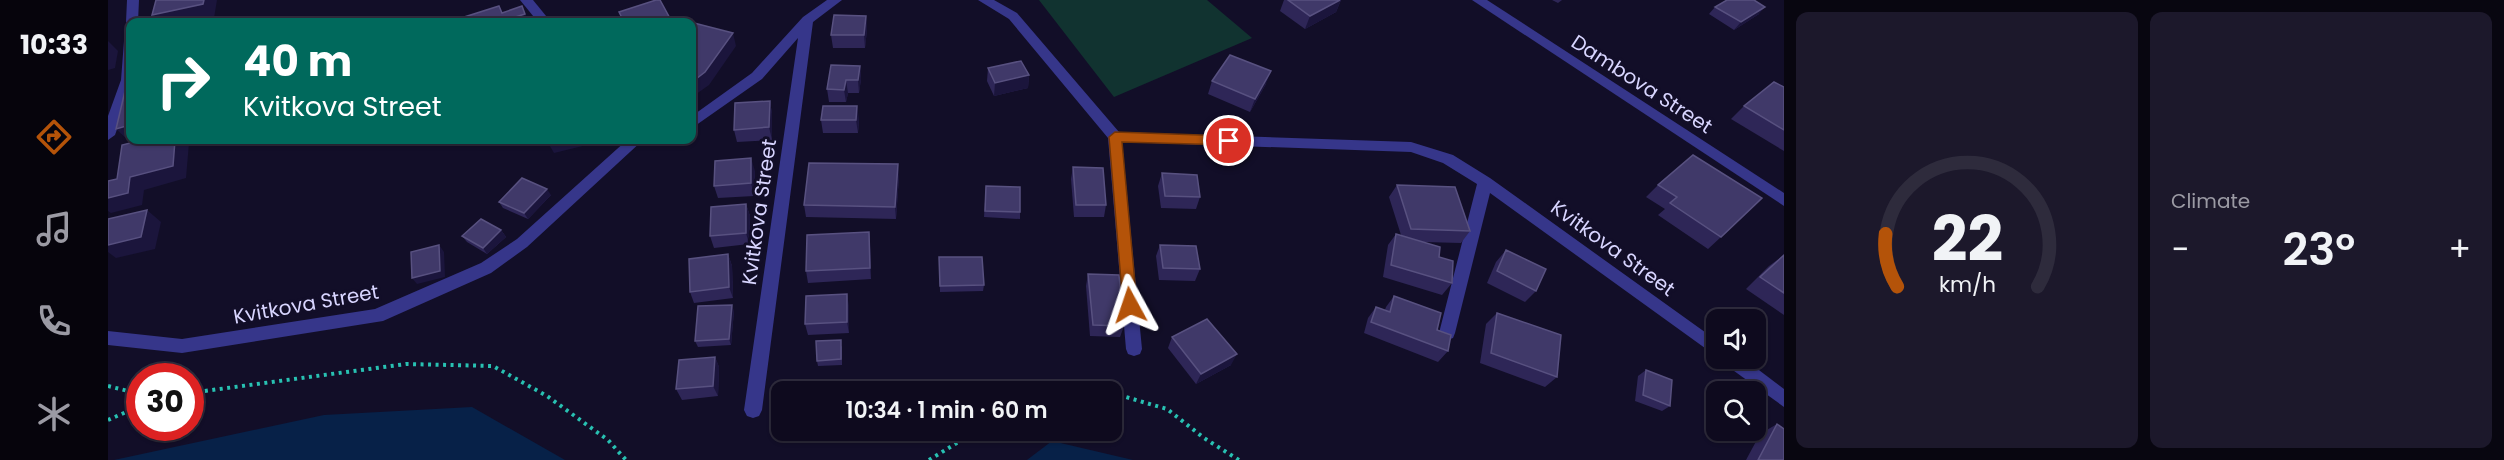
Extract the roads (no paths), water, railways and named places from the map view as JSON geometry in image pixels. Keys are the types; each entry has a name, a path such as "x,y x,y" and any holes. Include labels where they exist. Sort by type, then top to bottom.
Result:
{"street":[{"path":"132,18 133,0"},
{"path":"526,0 542,18"},
{"path":"696,120 757,76 807,20 836,0"},
{"path":"984,0 1013,16 1115,137 1134,349"},
{"name":"Dambova Street","path":"1478,0 1784,200"},
{"name":"Kvitkova Street","path":"753,410 807,20"},
{"path":"108,135 126,86"},
{"name":"Kvitkova Street","path":"1115,137 1411,147 1448,159 1485,182 1706,342"},
{"name":"Kvitkova Street","path":"108,338 182,346 377,316 486,268 522,243 631,144"},
{"path":"1447,333 1485,182"},
{"path":"1744,369 1784,399"}],"water":[{"path":"472,407 565,460 114,460 324,415"},
{"path":"1052,441 1133,460 1027,460"}]}
